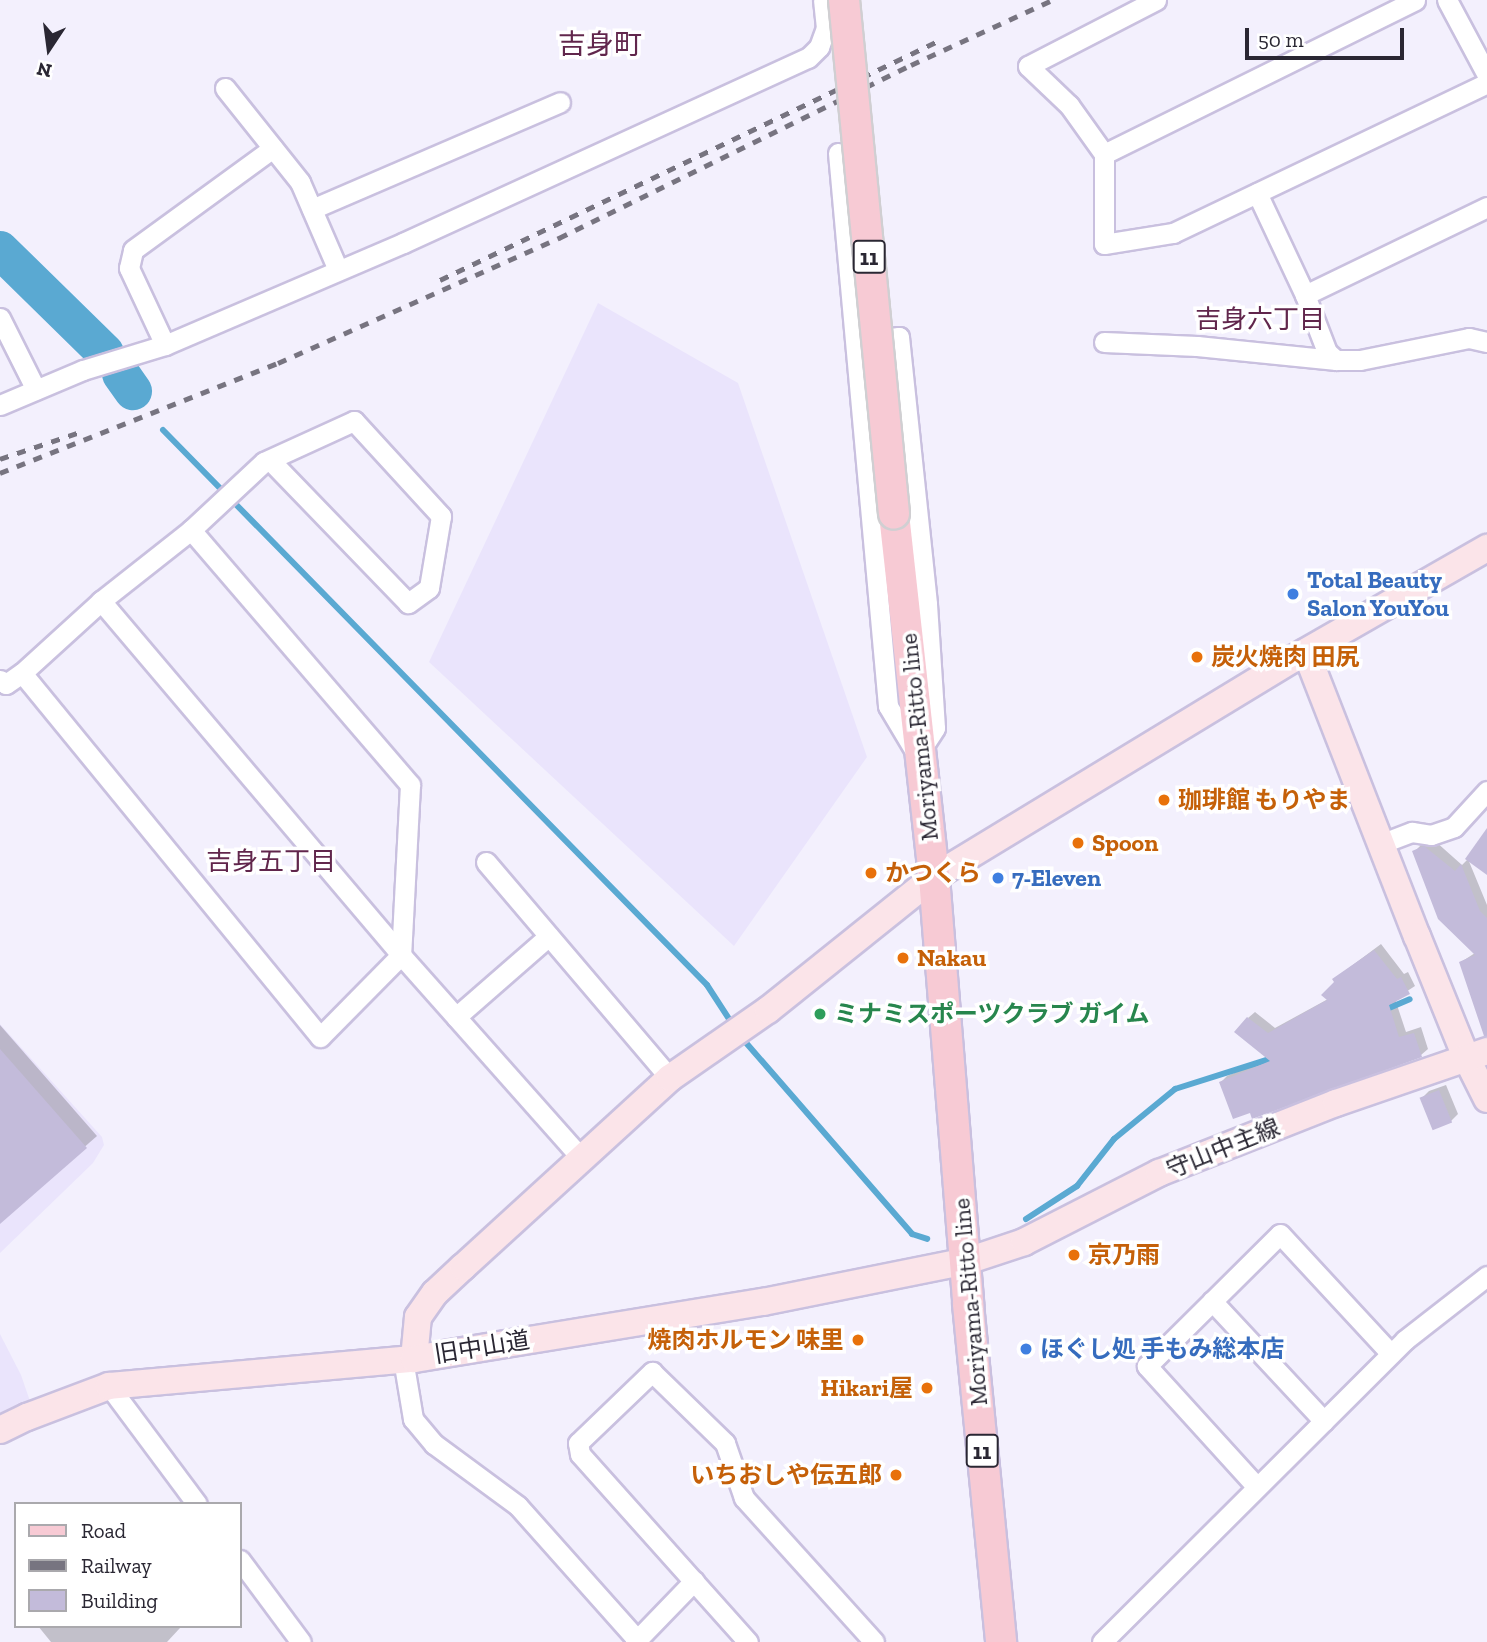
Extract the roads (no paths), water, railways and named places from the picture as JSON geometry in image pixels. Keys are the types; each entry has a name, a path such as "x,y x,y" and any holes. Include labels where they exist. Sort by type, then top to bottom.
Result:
{"main road":[{"name":"Moriyama-Ritto line","path":"844,0 894,514 934,877 1001,1642"}],"street":[{"path":"0,405 83,370 164,345 338,270 808,58 819,47 825,28 823,0"},
{"path":"1156,0 1028,66 1069,106 1104,154 1104,244 1172,233 1487,83"},
{"path":"1104,154 1415,0"},
{"path":"1447,0 1487,75"},
{"path":"225,88 300,181 338,270"},
{"path":"312,209 560,102"},
{"path":"164,345 129,268 133,250 273,148"},
{"path":"838,153 888,706 921,757"},
{"path":"1256,193 1305,295 1327,352 1336,360"},
{"path":"1305,295 1487,207"},
{"path":"0,318 36,390"},
{"path":"855,342 899,337 927,604 934,727 921,757"},
{"path":"1104,342 1197,345 1336,360 1360,360 1469,338 1487,342"},
{"path":"0,680 6,684 22,673 101,601 191,530 226,495 270,460 354,421 441,516 429,588 408,603 270,460"},
{"path":"22,673 320,1037 401,955 410,785 191,530"},
{"path":"694,1581 637,1641 518,1506 434,1444 413,1419 408,1359 418,1317 435,1293 670,1078 737,1031 934,877 1306,652 1487,548"},
{"path":"101,601 401,955 583,1160"},
{"path":"1306,652 1380,844 1476,1054 1487,1099"},
{"path":"1380,844 1412,832 1431,835 1454,827 1487,791"},
{"path":"486,862 670,1078"},
{"path":"456,1017 549,936"},
{"name":"守山中主線","path":"967,1261 1024,1242 1159,1174 1336,1103 1476,1054"},
{"path":"1257,1487 1147,1366 1212,1301 1280,1234 1391,1354"},
{"name":"旧中山道","path":"0,1430 109,1386 408,1359 763,1302 967,1261"},
{"path":"1102,1642 1391,1354 1487,1276"},
{"path":"1212,1301 1324,1421"},
{"path":"748,1642 580,1454 579,1443 652,1372 725,1443 744,1498 874,1642"},
{"path":"109,1386 196,1502"},
{"path":"242,1563 301,1642"}],"waterway":[{"path":"0,250 105,353"},
{"path":"121,374 133,391"},
{"path":"163,430 707,985 733,1025"},
{"path":"1382,1011 1410,999"},
{"path":"741,1037 912,1234 927,1239"},
{"path":"1026,1219 1077,1186 1114,1139 1175,1089 1273,1058"}],"railway":[{"path":"0,473 278,363 559,238 911,65 1052,0"},
{"path":"440,280 942,39"},
{"path":"0,459 83,431"}],"place":[{"name":"Total Beauty Salon YouYou","path":"1293,594"},
{"name":"炭火焼肉 田尻","path":"1197,657"},
{"name":"珈琲館 もりやま","path":"1164,800"},
{"name":"Spoon","path":"1078,843"},
{"name":"かつくら","path":"871,873"},
{"name":"7-Eleven","path":"998,878"},
{"name":"Nakau","path":"903,958"},
{"name":"ミナミスポーツクラブ ガイム","path":"820,1014"},
{"name":"京乃雨","path":"1074,1255"},
{"name":"焼肉ホルモン 味里","path":"858,1340"},
{"name":"ほぐし処 手もみ総本店","path":"1026,1349"},
{"name":"Hikari屋","path":"927,1388"},
{"name":"いちおしや伝五郎","path":"896,1475"}],"district":[{"name":"吉身町","path":"600,45"},
{"name":"吉身六丁目","path":"1260,320"},
{"name":"吉身五丁目","path":"271,862"}]}
